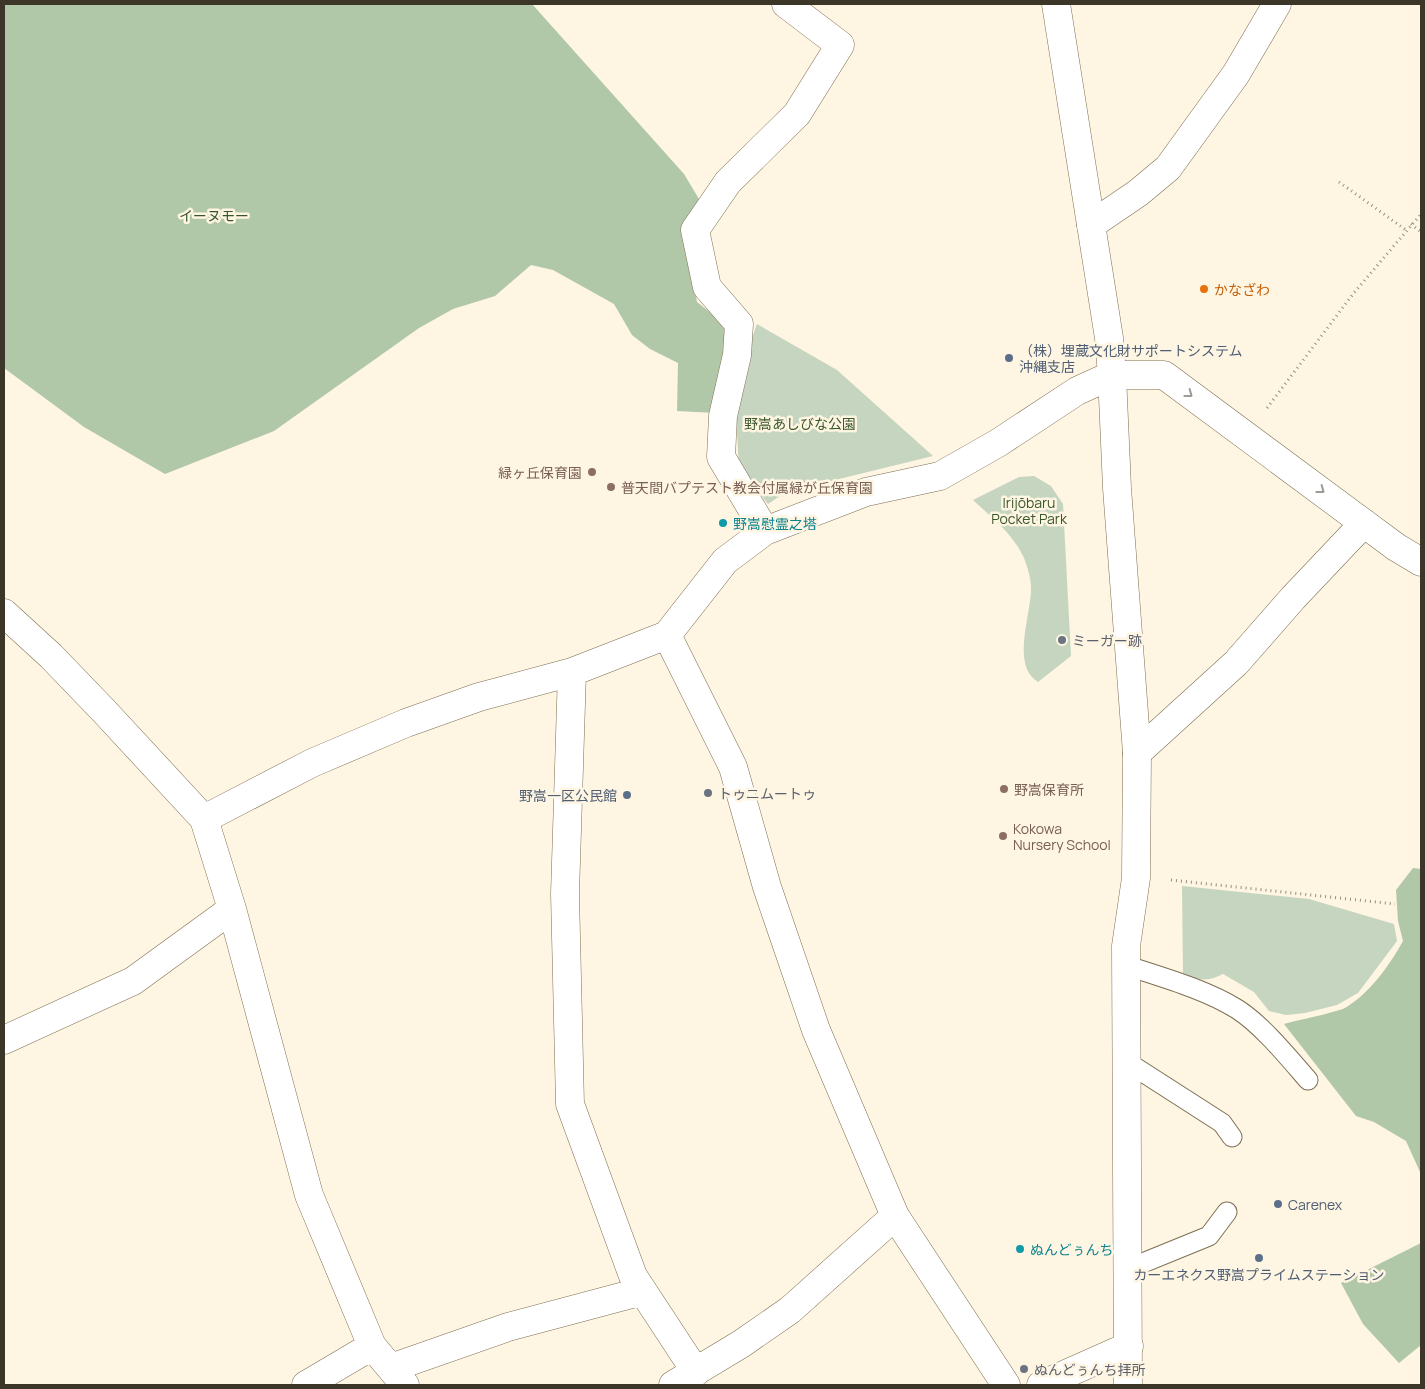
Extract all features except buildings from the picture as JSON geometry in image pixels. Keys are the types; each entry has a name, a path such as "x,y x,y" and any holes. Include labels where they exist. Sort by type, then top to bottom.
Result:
{"street":[{"path":"765,532 721,457 723,416 737,355 739,324 707,287 695,230 728,182 797,114 840,45 786,4"},
{"path":"1056,4 1091,225 1112,375 1117,488 1137,753 1136,878 1125,965 1128,1385"},
{"path":"1091,225 1138,193 1168,168 1236,74 1277,4"},
{"path":"204,820 312,763 406,723 479,697 572,672 667,635 725,561 765,532 866,492 940,476 998,443 1077,391 1112,375 1164,375 1222,419 1248,435 1396,547 1421,561"},
{"path":"1137,753 1236,663 1292,598 1364,523"},
{"path":"4,613 98,704 204,820 232,909 309,1195 372,1346 398,1377 508,1327 643,1291"},
{"path":"667,635 733,767 767,888 816,1030 895,1216 1006,1385"},
{"path":"572,672 565,894 570,1104 633,1276 696,1372"},
{"path":"8,1032 133,981 232,909"},
{"path":"673,1385 790,1310 895,1216"},
{"path":"306,1385 372,1346"},
{"path":"1041,1385 1129,1346"}],"lane":[{"path":"1125,965 1177,982 1237,1009 1282,1049 1308,1080"},
{"path":"1126,1062 1222,1122 1232,1137"},
{"path":"1128,1269 1209,1236 1227,1212"}],"path":[{"path":"1339,182 1406,230"},
{"path":"1248,435 1299,364 1406,230 1421,214"},
{"path":"1411,224 1421,232"},
{"path":"1136,878 1193,882 1394,904"}],"green space":[{"name":"イーヌモー","path":"4,4 532,4 684,174 699,199 683,229 697,302 727,326 716,413 677,411 678,363 650,349 632,335 614,304 553,270 531,265 495,296 453,309 419,328 274,431 165,474 84,427 4,368"},
{"name":"野嵩あしびな公園","path":"757,324 837,370 933,456 786,492 768,504 739,468 736,415 740,370"},
{"name":"Irijōbaru Pocket Park","path":"1034,476 1051,486 1063,504 1071,656 1038,682 1030,674 1025,664 1024,638 1031,587 1025,561 1006,531 973,500 1019,477"},
{"path":"1413,868 1421,869 1421,1174 1406,1141 1374,1122 1356,1116 1284,1024 1345,1008 1371,987 1392,960 1403,941 1398,921 1396,890"},
{"path":"1182,886 1309,899 1394,924 1397,941 1358,993 1337,1005 1305,1013 1286,1015 1269,1011 1254,992 1223,974 1203,979 1194,978 1183,973"},
{"path":"1421,1243 1421,1345 1399,1363 1363,1324 1341,1283"}],"place":[{"name":"かなざわ","path":"1204,289"},
{"name":"（株）埋蔵文化財サポートシステム 沖縄支店","path":"1009,358"},
{"name":"緑ヶ丘保育園","path":"592,472"},
{"name":"普天間バプテスト教会付属緑が丘保育園","path":"611,487"},
{"name":"野嵩慰霊之塔","path":"723,523"},
{"name":"ミーガー跡","path":"1062,640"},
{"name":"野嵩保育所","path":"1004,789"},
{"name":"トゥニムートゥ","path":"708,793"},
{"name":"野嵩一区公民館","path":"627,795"},
{"name":"Kokowa Nursery School","path":"1003,836"},
{"name":"Carenex","path":"1278,1204"},
{"name":"ぬんどぅんち","path":"1020,1249"},
{"name":"カーエネクス野嵩プライムステーション","path":"1259,1258"},
{"name":"ぬんどぅんち拝所","path":"1024,1369"}]}
